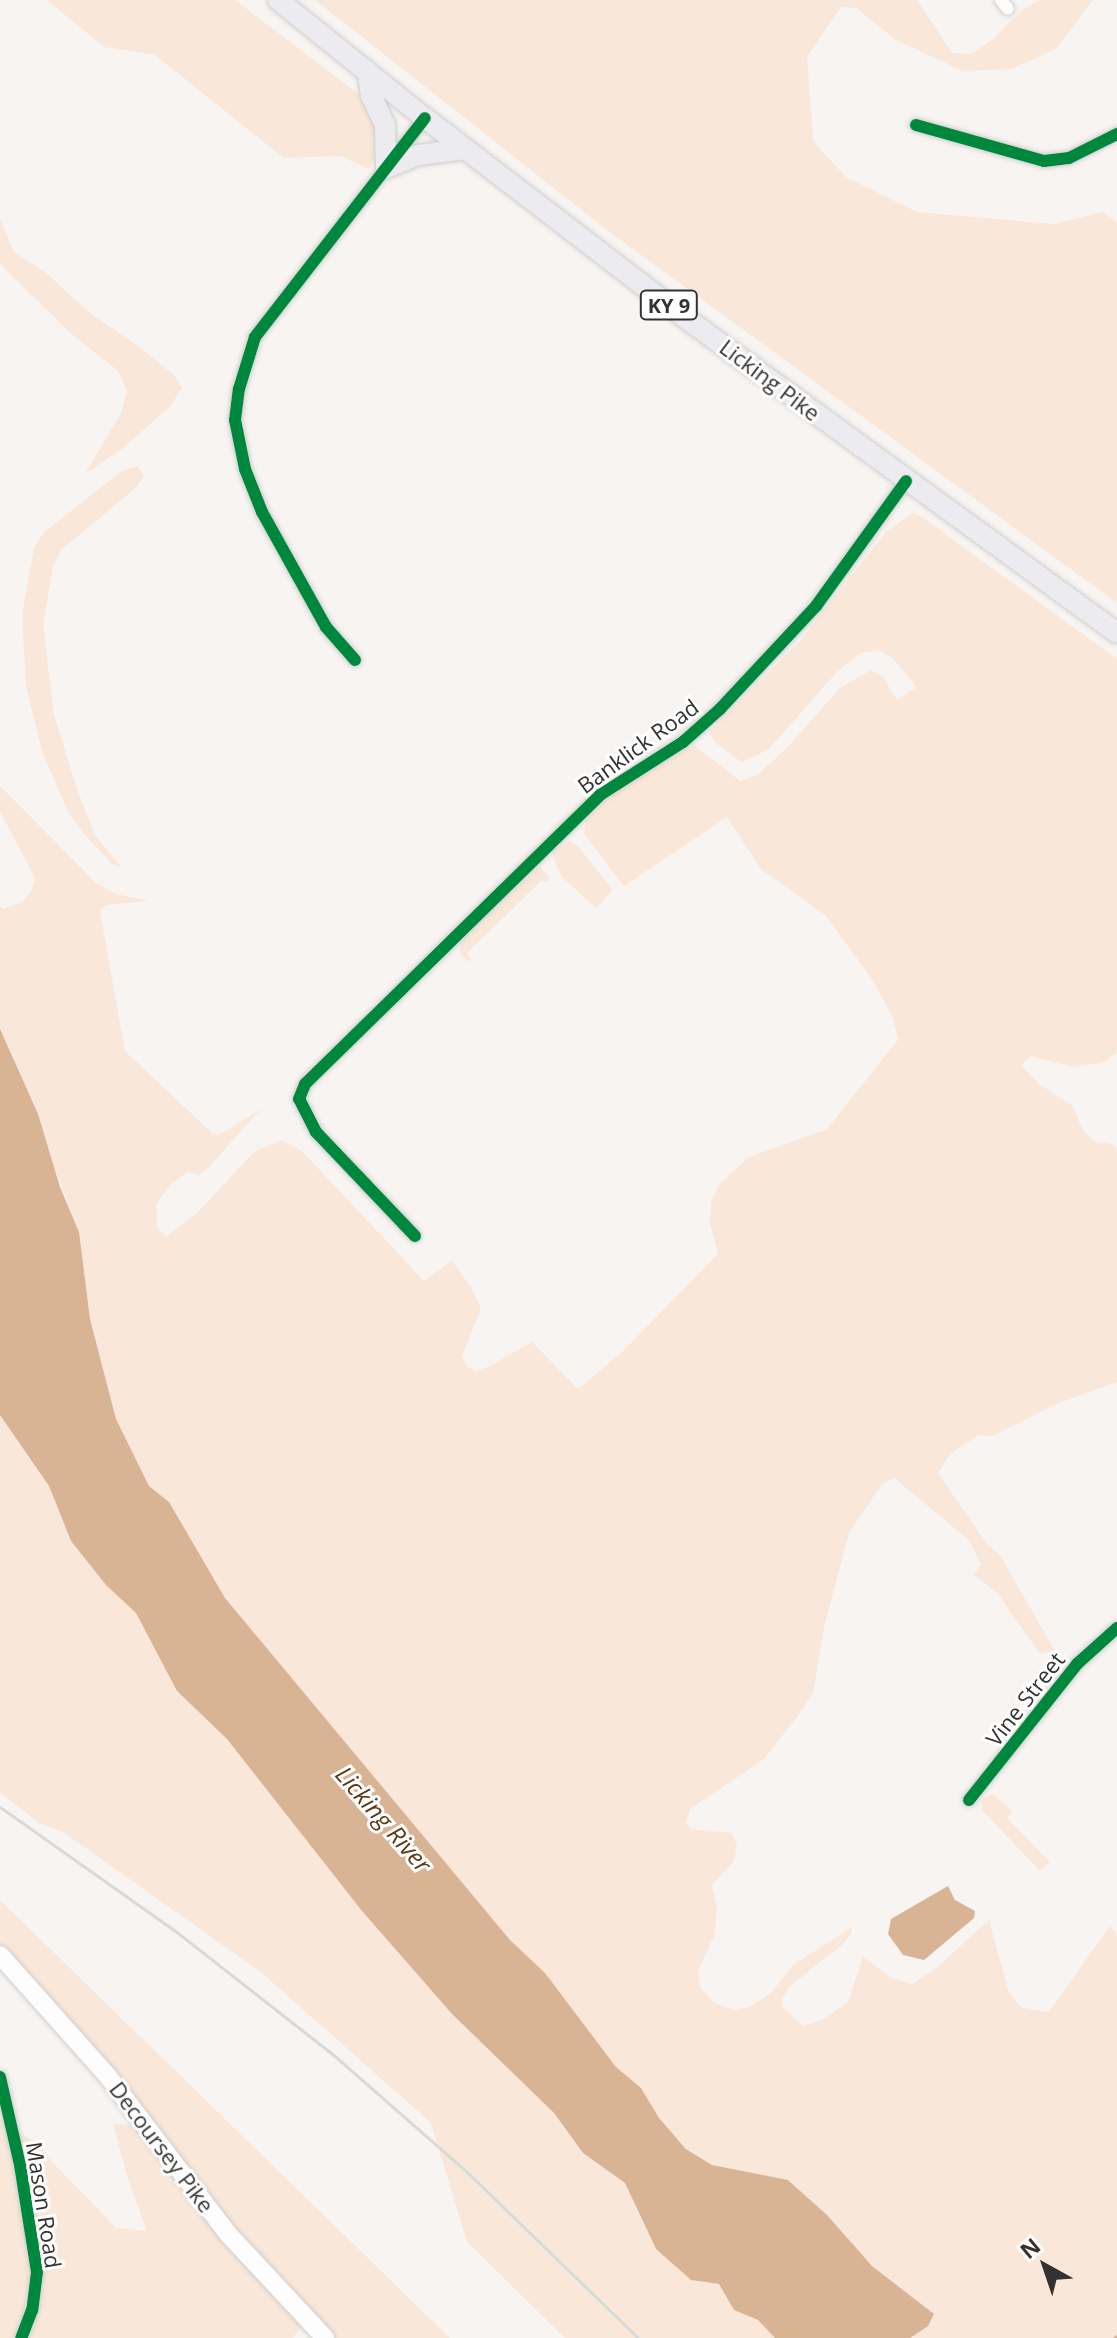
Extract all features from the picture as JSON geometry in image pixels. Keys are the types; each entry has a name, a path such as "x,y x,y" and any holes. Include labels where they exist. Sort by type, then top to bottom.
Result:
{"main road":[{"name":"Licking Pike","path":"278,0 425,118 906,481 1117,633"},
{"path":"368,72 371,95 385,125 386,168 419,155 466,149"},
{"name":"Decoursey Pike","path":"0,1955 107,2075 229,2235 325,2338"}],"street":[{"path":"355,660 326,627 262,512 245,469 235,420 239,389 255,337 425,118"},
{"path":"916,125 1044,161 1069,158 1117,134"},
{"name":"Banklick Road","path":"415,1236 316,1132 302,1109 299,1092 333,1053 387,1005 600,795 683,742 720,709 816,606 906,481"},
{"name":"Vine Street","path":"969,1800 1077,1664 1117,1628"},
{"name":"Mason Road","path":"0,2077 20,2165 37,2272 32,2310 21,2338"}],"shaded area":[{"path":"47,0 235,0 364,98 379,120 380,143 369,169 340,156 284,158 155,55 104,47"},
{"path":"315,0 917,0 952,53 971,54 992,40 1023,9 1040,0 1093,0 1056,49 1012,69 963,71 896,40 856,8 841,7 807,57 813,141 846,177 917,212 1054,224 1103,212 1117,222 1117,603 607,230"},
{"path":"0,219 14,252 44,271 91,314 174,375 182,387 171,406 123,448 85,474 121,413 127,391 118,371 67,330 0,264"},
{"path":"138,466 144,476 137,487 61,550 53,567 43,625 54,715 77,789 95,835 121,867 112,864 68,812 42,751 26,686 22,614 34,548 44,532 122,471"},
{"path":"912,513 922,517 1117,659 1117,1052 1105,1062 1073,1067 1031,1056 1021,1065 1039,1084 1073,1106 1082,1129 1094,1142 1110,1143 1117,1149 1117,1382 1054,1405 993,1436 979,1435 951,1453 938,1473 987,1544 1000,1555 1055,1651 1040,1654 998,1594 973,1574 981,1565 969,1540 894,1478 882,1484 849,1533 824,1627 814,1690 803,1709 764,1759 690,1809 686,1823 692,1829 731,1833 737,1845 734,1861 712,1885 717,1910 714,1936 698,1971 700,1988 715,2003 734,2010 749,2007 771,1993 793,1965 852,1927 851,1934 842,1945 790,1986 782,1998 782,2007 803,2026 824,2019 848,2002 863,1957 893,1979 912,1984 935,1969 989,1920 1009,1993 1022,2008 1049,2012 1110,1926 1117,1934 1117,2338 910,2338 933,2314 872,2266 827,2215 789,2180 712,2165 687,2149 659,2118 641,2088 616,2067 545,1973 510,1940 225,1598 169,1502 149,1486 116,1419 90,1319 79,1232 0,1029 0,905 2,909 22,902 32,890 35,878 0,812 0,786 95,882 116,894 149,901 106,905 100,911 125,1051 213,1134 219,1135 261,1109 210,1166 199,1175 188,1172 172,1183 156,1204 157,1227 166,1237 198,1212 255,1151 282,1140 302,1151 424,1281 452,1261 471,1287 481,1309 462,1356 467,1367 476,1371 490,1366 532,1342 578,1389 620,1354 718,1254 710,1224 711,1202 718,1186 747,1158 827,1129 898,1040 893,1018 872,979 825,915 761,869 727,817 624,886 584,834 586,816 623,787 694,745 740,781 757,775 787,748 840,688 871,670 883,677 897,700 917,687 892,658 879,650 860,653 836,673 768,750 741,762 716,743 709,732 799,642 886,532"},
{"path":"569,841 578,846 613,890 596,908 562,877 556,864 553,852"},
{"path":"539,867 549,876 549,882 541,881 467,953 472,960 467,961 461,955 460,941"},
{"path":"0,1415 49,1486 71,1541 106,1585 136,1613 177,1690 227,1739 362,1911 452,2014 554,2113 583,2153 625,2183 656,2249 691,2280 719,2284 734,2310 758,2320 775,2338 565,2338 467,2242 431,2123 262,1973 63,1832 39,1823 0,1793"},
{"path":"993,1794 1012,1811 1007,1818 1050,1862 1040,1871 982,1810 982,1799"},
{"path":"0,1900 450,2338 325,2338 306,2320 293,2338 0,2338 0,2119 31,2140 116,2228 147,2231 113,2124 144,2125 0,1960"}],"water":[{"name":"Licking River","path":"0,1029 38,1114 60,1187 79,1232 90,1319 116,1419 149,1486 169,1502 225,1598 510,1940 545,1973 616,2067 641,2088 659,2118 686,2149 712,2165 788,2180 827,2215 872,2266 934,2314 928,2326 910,2338 775,2338 758,2320 734,2310 719,2284 691,2280 656,2249 625,2183 583,2153 554,2113 452,2014 362,1911 227,1739 177,1691 136,1613 106,1585 71,1541 49,1486 0,1415"},
{"path":"948,1886 955,1900 975,1911 974,1918 924,1960 903,1955 888,1934 891,1919"}],"railway":[{"path":"0,1807 178,1933 336,2057 468,2173 638,2338"}],"cycle path":[{"path":"355,660 326,627 262,512 245,469 235,420 239,389 255,337 425,118"},
{"path":"916,125 1044,161 1069,158 1117,134"},
{"path":"415,1236 316,1132 299,1099 305,1084 600,795 683,742 720,709 816,606 906,481"},
{"path":"969,1800 1077,1664 1117,1628"},
{"path":"0,2077 20,2165 37,2272 32,2310 21,2338"}]}
